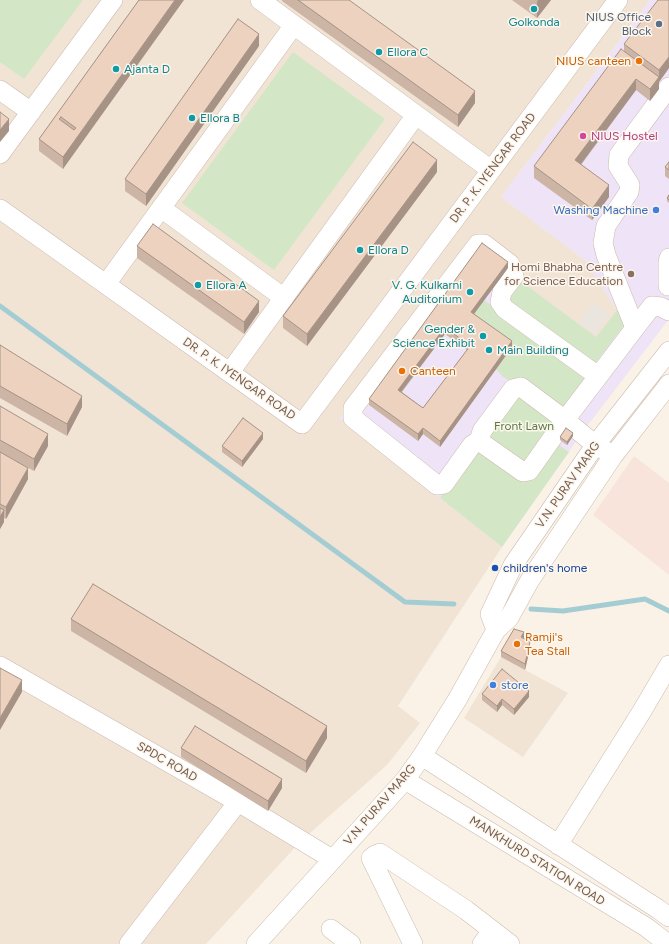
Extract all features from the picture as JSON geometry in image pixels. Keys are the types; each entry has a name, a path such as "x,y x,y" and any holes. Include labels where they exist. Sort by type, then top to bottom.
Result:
{"street":[{"path":"0,154 113,0"},
{"path":"260,0 491,170"},
{"name":"DR. P. K. IYENGAR ROAD","path":"0,209 302,424 618,0"},
{"path":"106,284 294,25"},
{"path":"635,328 606,255 603,243 606,226 628,192 630,185 618,166 619,155 669,87"},
{"path":"0,90 31,112"},
{"path":"230,372 416,115"},
{"path":"162,208 284,298"},
{"path":"598,376 505,309 500,302 502,292 514,276 510,264 484,244 478,244 353,408 353,418 437,485 444,484 472,445 479,441 482,431 513,389 521,387 613,456"},
{"path":"479,441 523,472 529,471 564,420 635,328 661,308 668,285 669,258"},
{"name":"V.N. PURAV MARG","path":"496,630 490,614 513,565 596,444 669,351"},
{"name":"V.N. PURAV MARG","path":"256,944 405,780 457,700 496,630 509,618 530,580 613,456 669,384"},
{"name":"SPDC ROAD","path":"0,666 238,802 332,859"},
{"path":"558,845 668,669"},
{"name":"MANKHURD STATION ROAD","path":"422,756 669,917"},
{"name":"MANKHURD STATION ROAD","path":"405,780 646,927 668,944"},
{"path":"129,944 238,802"},
{"path":"413,944 371,858 380,853 466,910 487,937 510,944"},
{"path":"331,929 351,944"}],"shaded area":[{"path":"0,0 650,0 501,197 585,260 617,310 596,338 518,279 525,268 478,234 440,498 502,547 398,706 420,723 387,765 301,841 206,944 0,944"},
{"name":"Homi Bhabha Centre for Science Education","path":"650,0 669,0 669,319 585,429 502,547 339,418 478,234 525,268 518,279 596,337 617,310 585,260 501,197"},
{"path":"593,303 609,314 595,333 579,322"},
{"path":"634,456 669,483 669,575 593,515"},
{"path":"501,657 568,693 523,757 464,718"}],"green space":[{"path":"0,0 83,0 24,79 0,62"},
{"path":"293,52 385,119 274,270 182,203"},
{"path":"518,279 596,337 617,310 625,324 593,366 507,303"},
{"path":"484,300 586,376 563,408 503,377 496,369 512,347 471,318"},
{"name":"Front Lawn","path":"521,393 556,418 524,464 487,435"},
{"path":"556,443 569,452 502,547 440,498 472,451 479,449 524,481"}],"building":[{"name":"Ajanta D","path":"139,0 175,0 63,157 39,139","holes":["61,117 76,128 74,130 59,119"]},
{"name":"Ellora C","path":"298,0 349,0 475,91 458,115"},
{"name":"NIUS Office Block","path":"658,0 669,0 669,57 659,70 624,44"},
{"name":"Ellora B","path":"238,19 259,34 146,194 125,179"},
{"name":"NIUS Hostel","path":"621,49 659,77 650,89 636,79 575,160 609,185 592,209 534,166"},
{"path":"0,112 9,119 0,130"},
{"name":"Ellora D","path":"413,142 437,160 307,334 283,316"},
{"path":"669,162 669,170 665,167"},
{"name":"Ellora A","path":"153,224 259,301 244,322 137,246"},
{"name":"Main Building","path":"482,243 508,262 471,312 512,341 440,441 423,428 418,434 369,399","holes":["445,327 470,346 423,408 398,390"]},
{"path":"0,345 82,396 67,424 0,386"},
{"path":"0,406 48,434 34,459 0,440"},
{"path":"243,418 263,433 242,461 222,446"},
{"path":"566,428 573,433 567,442 560,437"},
{"path":"0,452 28,468 6,507 0,504"},
{"path":"0,508 4,510 0,517"},
{"path":"93,584 327,726 306,761 71,619"},
{"path":"514,629 524,632 521,637 530,642 525,664 501,651"},
{"path":"0,668 22,680 0,718"},
{"path":"502,669 529,691 514,709 502,699 497,706 482,694"},
{"path":"195,726 282,779 268,801 181,748"}],"waterway":[{"path":"0,306 405,602 454,604"},
{"path":"531,609 563,611 645,599 669,611"}],"place":[{"name":"Golkonda","path":"534,9"},
{"name":"NIUS Office Block","path":"659,24"},
{"name":"Ellora C","path":"379,52"},
{"name":"NIUS canteen","path":"639,61"},
{"name":"Ajanta D","path":"116,69"},
{"name":"Ellora B","path":"192,118"},
{"name":"NIUS Hostel","path":"583,136"},
{"name":"Washing Machine","path":"656,210"},
{"name":"Ellora D","path":"360,250"},
{"name":"Homi Bhabha Centre for Science Education","path":"631,274"},
{"name":"Ellora A","path":"198,285"},
{"name":"V. G. Kulkarni Auditorium","path":"470,292"},
{"name":"Gender & Science Exhibit","path":"483,336"},
{"name":"Main Building","path":"489,350"},
{"name":"Canteen","path":"402,371"},
{"name":"children's home","path":"495,568"},
{"name":"Ramji's Tea Stall","path":"517,644"},
{"name":"store","path":"493,685"}]}
